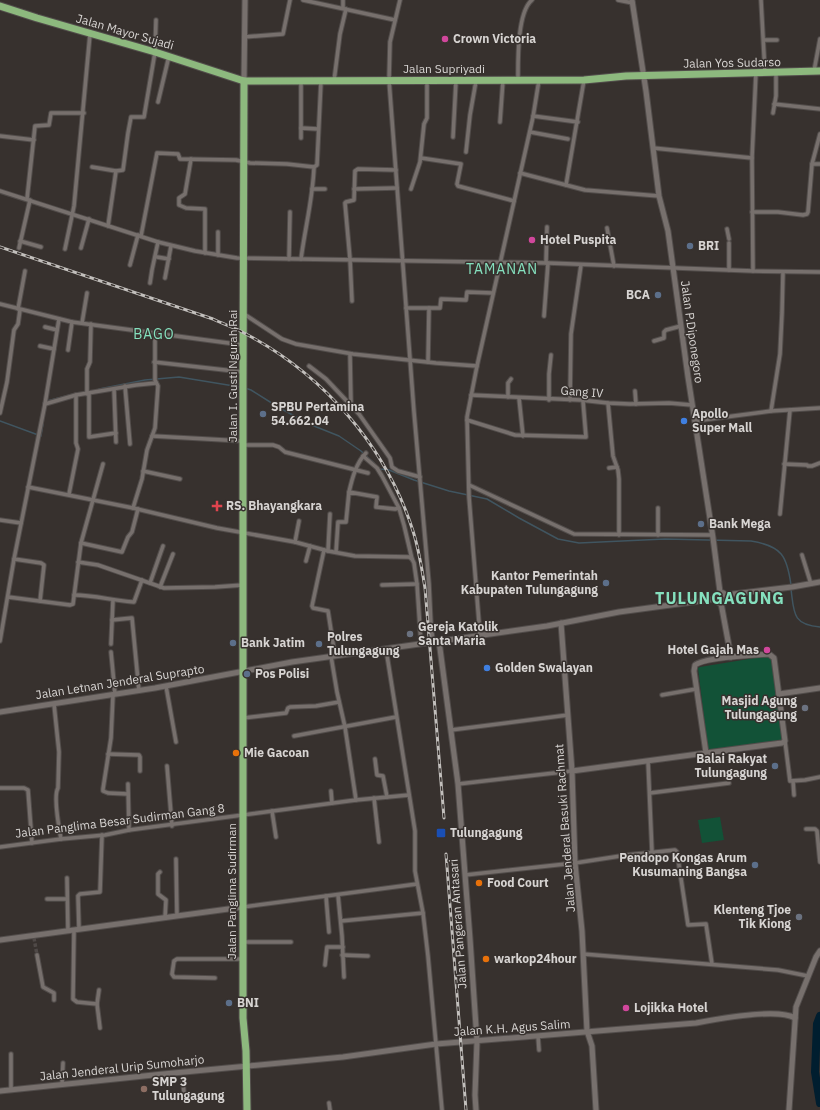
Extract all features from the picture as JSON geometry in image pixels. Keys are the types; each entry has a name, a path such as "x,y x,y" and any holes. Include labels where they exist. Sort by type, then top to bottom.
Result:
{"highway":[{"name":"Jalan Mayor Sujadi","path":"0,6 90,34 169,56 244,81"},
{"name":"Jalan Yos Sudarso","path":"644,75 817,72"},
{"name":"Jalan Supriyadi","path":"244,81 584,80 644,75"},
{"name":"Jalan I. Gusti Ngurah Rai","path":"243,671 244,81"},
{"name":"Jalan Panglima Sudirman","path":"243,671 243,1018 247,1110"}],"main road":[{"path":"244,81 245,0"},
{"name":"Jalan P.Diponegoro","path":"633,1 659,196 668,231 692,404 715,548 720,592"},
{"path":"721,603 717,602 715,599 715,595 720,592 725,595 780,589 820,582"},
{"path":"721,603 726,600 725,595"},
{"name":"Jalan Letnan Jenderal Suprapto","path":"0,712 114,695 333,656 480,636 619,612 715,599"},
{"path":"721,603 730,657"},
{"name":"Jalan Jenderal Basuki Rachmat","path":"561,623 572,771 575,863 582,931 587,1031 592,1046 596,1110"},
{"name":"Jalan Pangeran Antasari","path":"436,641 452,730 458,784 477,1041 475,1087 476,1110"},
{"path":"572,771 782,743 785,741 774,658 771,654 730,657 697,663 694,668 696,689 706,753"},
{"path":"779,694 820,688"},
{"path":"0,940 243,908"},
{"path":"788,1110 795,1018 798,1001 816,957 820,951"},
{"name":"Jalan K.H. Agus Salim","path":"246,1066 343,1056 436,1044 696,1023 728,1017 786,1014 795,1018"},
{"name":"Jalan Jenderal Urip Sumoharjo","path":"0,1091 246,1066"}],"street":[{"path":"244,37 283,34 290,0"},
{"path":"303,0 395,20"},
{"path":"332,0 332,6"},
{"path":"334,81 344,8 343,0"},
{"path":"400,0 390,42 389,80 431,625 436,641"},
{"path":"518,80 519,48 523,18 526,6 532,0"},
{"path":"618,0 633,1"},
{"path":"761,0 765,73"},
{"path":"92,167 116,171 123,170 131,117 144,117 155,52 156,20"},
{"path":"65,249 73,214 84,113 90,34"},
{"path":"817,72 820,39"},
{"path":"764,40 777,40"},
{"path":"158,102 169,56"},
{"path":"753,271 752,158 756,72"},
{"path":"773,113 776,73"},
{"path":"411,189 420,158 424,124 427,118 427,80"},
{"path":"500,122 503,80"},
{"path":"480,636 469,496 467,420 477,366 530,132 539,80"},
{"path":"566,185 584,80"},
{"path":"301,81 301,138"},
{"path":"301,259 308,219 314,167 317,165 321,81"},
{"path":"453,137 456,81"},
{"path":"466,152 476,81"},
{"path":"774,104 820,108"},
{"path":"19,248 29,200 35,126 49,125 51,113 84,113"},
{"path":"533,116 578,122"},
{"path":"301,128 318,129"},
{"path":"530,132 568,139"},
{"path":"752,212 807,214 812,164 820,134"},
{"path":"0,136 34,140"},
{"path":"653,148 752,158"},
{"path":"130,265 139,235 155,168 156,154 178,154 180,159 236,160 244,162 314,167"},
{"path":"420,158 461,164 457,184 458,186 514,201"},
{"path":"191,159 185,194 179,198 179,205 186,208 205,210 205,253"},
{"path":"812,164 820,164"},
{"path":"352,301 345,203 354,200 354,172 356,170 396,170"},
{"path":"108,226 116,171"},
{"path":"520,173 585,190 659,196"},
{"path":"312,188 325,189"},
{"path":"354,189 397,188"},
{"path":"0,191 171,246 244,259 350,259 547,263 783,272 820,272"},
{"path":"289,259 290,212"},
{"path":"81,248 89,219"},
{"path":"544,316 547,263 547,227"},
{"path":"607,228 614,266"},
{"path":"728,229 729,270"},
{"path":"218,232 218,255"},
{"path":"20,241 41,247"},
{"path":"150,283 158,242"},
{"path":"165,278 171,246"},
{"path":"157,257 169,259"},
{"path":"570,400 571,334 581,264"},
{"path":"0,413 7,382 14,330 18,324 25,271"},
{"path":"771,411 780,354 783,272"},
{"path":"406,308 441,307 442,299 466,300 467,292 493,293"},
{"path":"82,323 87,293"},
{"path":"0,304 72,322 243,345"},
{"path":"428,362 429,308"},
{"path":"244,316 288,342 350,354 477,366"},
{"path":"0,641 37,440 46,404 59,319"},
{"path":"68,350 72,322"},
{"path":"91,324 90,362 87,369 89,437 116,433"},
{"path":"654,341 664,338 664,332 666,330 681,326"},
{"path":"45,327 57,330"},
{"path":"133,508 146,454 155,428 158,386 155,380 155,333"},
{"path":"40,346 54,349"},
{"path":"350,354 351,405"},
{"path":"549,400 551,354"},
{"path":"154,362 243,372"},
{"path":"309,366 326,379 359,414 390,458 392,467 398,471 420,478"},
{"path":"508,397 508,383 511,379"},
{"path":"46,404 76,395 155,380"},
{"path":"125,386 130,444"},
{"path":"114,389 116,442"},
{"path":"635,391 636,404"},
{"path":"69,494 78,449 76,443 76,395"},
{"name":"Gang IV","path":"471,395 608,403 692,404"},
{"path":"519,398 523,436"},
{"path":"467,420 507,433 523,436 586,437 583,401"},
{"path":"608,403 613,456 619,479 619,535"},
{"path":"695,421 771,411 820,408"},
{"path":"780,514 790,410"},
{"path":"152,436 273,445 279,447 285,452 368,473"},
{"path":"336,552 338,522 346,522 349,492 356,470 364,454 377,468 399,508 417,584 421,643"},
{"path":"784,464 812,466 820,463"},
{"path":"8,597 72,605 74,603 81,543 103,464"},
{"path":"609,468 617,467"},
{"path":"143,471 180,478"},
{"path":"28,487 69,494 194,523 295,542 336,552 362,556 404,556 412,559"},
{"path":"469,487 568,533 580,535 713,536"},
{"path":"349,492 377,497 376,507 399,508"},
{"path":"658,508 658,535"},
{"path":"81,543 122,552 128,537 132,532 138,509"},
{"path":"330,514 326,550 312,606 313,608 328,611 339,702 345,727 356,800"},
{"path":"0,520 21,523"},
{"path":"295,542 299,521"},
{"path":"150,584 163,546"},
{"path":"306,561 310,546"},
{"path":"160,587 173,554"},
{"path":"802,555 811,584"},
{"path":"14,559 44,565 40,602"},
{"path":"78,562 98,565 150,584 170,589 244,585"},
{"path":"74,595 89,595 113,600 135,602 142,580"},
{"path":"382,585 417,584"},
{"path":"111,644 113,600"},
{"path":"112,620 132,618 139,690"},
{"path":"386,649 415,831 414,850 417,884 423,913 442,1110"},
{"path":"111,652 114,695 111,738 103,791 108,793 128,794"},
{"path":"166,686 176,742"},
{"path":"662,695 696,689"},
{"path":"243,718 286,713 287,708 290,707 316,706 339,702"},
{"path":"54,704 59,761 56,805 61,839"},
{"path":"452,730 568,715"},
{"path":"294,736 396,717"},
{"path":"785,741 790,781 793,781 794,795"},
{"path":"108,754 138,755 140,757 140,771"},
{"path":"375,759 377,775 383,776 387,797"},
{"path":"648,761 652,852"},
{"path":"167,766 172,826"},
{"path":"458,784 572,771"},
{"path":"793,781 820,777"},
{"path":"650,793 729,783"},
{"path":"128,784 129,830"},
{"path":"0,788 24,788 28,790 32,843"},
{"path":"331,791 332,803"},
{"name":"Jalan Panglima Besar Sudirman Gang 8","path":"0,847 102,835 129,830 172,826 332,803 409,795"},
{"path":"374,798 378,842"},
{"path":"272,812 276,837"},
{"path":"806,830 817,831 820,862"},
{"path":"97,1004 77,1002 73,999 74,930 78,896 80,894 100,892 102,835"},
{"path":"465,875 674,850 676,851 688,925 706,924 712,964"},
{"path":"176,859 177,916"},
{"path":"160,872 158,874 158,892 159,895 166,900 165,918"},
{"path":"67,878 67,899 74,930"},
{"path":"243,908 417,884"},
{"path":"338,895 344,977"},
{"path":"326,896 329,932"},
{"path":"47,899 67,899"},
{"path":"341,921 423,913"},
{"path":"243,942 291,942"},
{"path":"326,965 327,948 342,947"},
{"path":"583,954 778,970 808,976"},
{"path":"37,955 43,987 54,993 54,1000"},
{"path":"342,955 368,956"},
{"path":"215,978 174,977 172,974 174,961 178,959 244,959"},
{"path":"98,990 97,1004 100,1028"},
{"path":"538,1036 539,1050"},
{"path":"11,1090 12,1054"},
{"path":"62,1085 63,1063"},
{"path":"183,1082 184,1093"},
{"path":"330,1103 330,1110"}],"green space":[{"path":"767,656 772,657 783,738 782,741 708,750 698,668"},
{"path":"720,817 724,840 702,843 698,820"}],"waterway":[{"path":"99,389 145,380 179,377 240,387"},
{"path":"245,388 309,424 339,436 361,451 374,463"},
{"path":"47,401 74,394"},
{"path":"0,421 41,436 43,424"},
{"path":"378,467 380,469 389,470 449,491 487,499 558,539 579,543 665,539 751,541 761,543 776,549 781,554 785,560 791,585"},
{"path":"791,589 794,611 799,620 811,626 820,627"},
{"path":"820,1016 817,1024 815,1072 820,1103"}],"tunnel":[{"path":"34,938 37,955"},
{"path":"182,1072 183,1082"}],"railway":[{"path":"0,247 213,319 240,331 273,350 300,369 325,391 348,416 368,442 386,470 401,500 417,545 425,588 444,818"},
{"path":"446,854 466,1110"}],"place":[{"name":"Crown Victoria","path":"445,39"},
{"name":"Hotel Puspita","path":"532,240"},
{"name":"BRI","path":"690,246"},
{"name":"BCA","path":"658,295"},
{"name":"SPBU Pertamina 54.662.04","path":"263,414"},
{"name":"Apollo Super Mall","path":"684,421"},
{"name":"RS. Bhayangkara","path":"217,506"},
{"name":"Bank Mega","path":"701,524"},
{"name":"Kantor Pemerintah Kabupaten Tulungagung","path":"606,583"},
{"name":"Gereja Katolik Santa Maria","path":"410,634"},
{"name":"Bank Jatim","path":"233,643"},
{"name":"Polres Tulungagung","path":"319,644"},
{"name":"Hotel Gajah Mas","path":"767,650"},
{"name":"Golden Swalayan","path":"487,668"},
{"name":"Pos Polisi","path":"247,674"},
{"name":"Masjid Agung Tulungagung","path":"805,708"},
{"name":"Mie Gacoan","path":"236,753"},
{"name":"Balai Rakyat Tulungagung","path":"775,766"},
{"name":"Tulungagung","path":"441,833"},
{"name":"Pendopo Kongas Arum Kusumaning Bangsa","path":"755,865"},
{"name":"Food Court","path":"479,883"},
{"name":"Klenteng Tjoe Tik Kiong","path":"799,917"},
{"name":"warkop24hour","path":"486,959"},
{"name":"BNI","path":"229,1003"},
{"name":"Lojikka Hotel","path":"626,1008"},
{"name":"SMP 3 Tulungagung","path":"144,1089"}],"district":[{"name":"TAMANAN","path":"502,269"},
{"name":"BAGO","path":"154,334"},
{"name":"TULUNGAGUNG","path":"720,598"}]}
